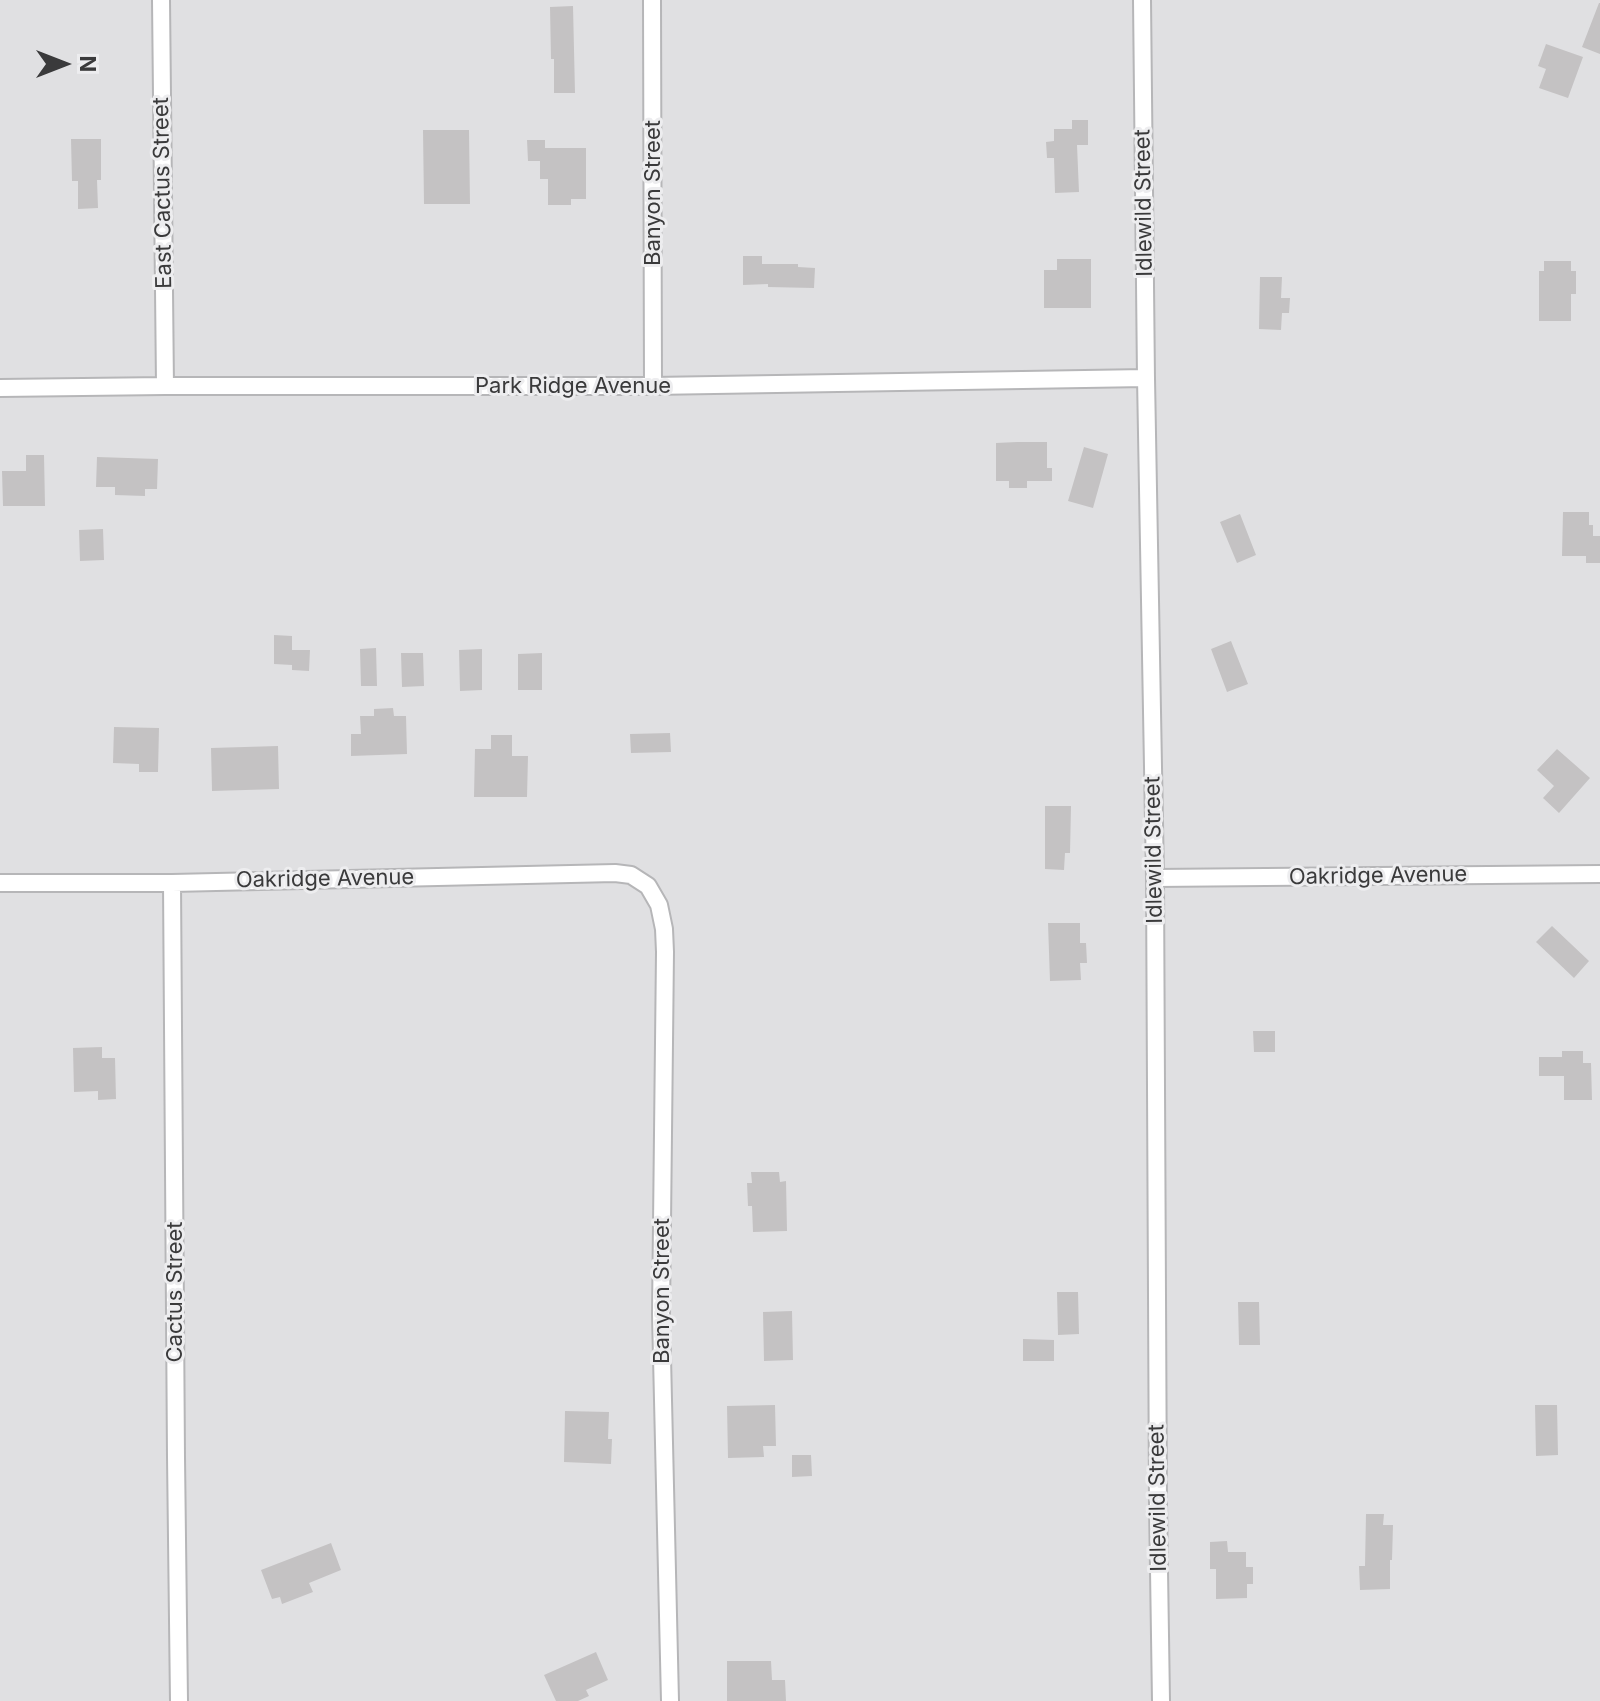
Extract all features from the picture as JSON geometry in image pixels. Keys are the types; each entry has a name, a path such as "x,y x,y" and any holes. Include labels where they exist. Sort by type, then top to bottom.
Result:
{"street":[{"name":"East Cactus Street","path":"161,0 165,386"},
{"name":"Banyon Street","path":"652,0 653,386"},
{"name":"Idlewild Street","path":"1142,0 1155,878 1161,1701"},
{"name":"Park Ridge Avenue","path":"0,388 653,386 1146,378"},
{"name":"Oakridge Avenue","path":"0,883 172,883 615,873 631,875 648,886"},
{"name":"Oakridge Avenue","path":"1155,878 1600,874"},
{"name":"Cactus Street","path":"172,883 179,1701"},
{"name":"Banyon Street","path":"648,886 659,905 665,952 661,1314 670,1701"}],"building":[{"path":"1600,3 1600,54 1582,47"},
{"path":"573,6 575,93 554,93 550,7"},
{"path":"1546,44 1583,57 1568,98 1539,88 1546,69 1538,66"},
{"path":"1072,120 1088,120 1088,145 1077,145 1079,192 1055,193 1054,158 1047,158 1046,142 1054,141 1054,129 1072,129"},
{"path":"423,130 469,130 470,204 424,204"},
{"path":"71,139 101,139 98,208 78,209 78,181 72,181"},
{"path":"527,140 545,140 545,148 586,148 586,199 571,199 571,205 548,205 548,179 540,179 540,161 528,161"},
{"path":"743,256 762,256 762,264 798,264 798,267 815,268 814,288 743,285"},
{"path":"1057,259 1091,259 1091,308 1044,308 1044,270 1057,270"},
{"path":"1544,261 1571,261 1571,271 1576,271 1576,294 1571,294 1571,321 1539,321 1539,271 1544,271"},
{"path":"1260,277 1282,277 1281,298 1290,298 1289,313 1282,313 1281,330 1259,329"},
{"path":"1047,442 1047,468 1052,468 1052,481 1027,481 1027,488 1009,488 1009,481 996,481 996,443"},
{"path":"1084,447 1108,454 1093,508 1068,501"},
{"path":"26,455 44,455 45,506 3,506 2,471 26,471"},
{"path":"97,457 158,459 157,489 145,489 145,496 115,495 115,487 96,487"},
{"path":"1563,512 1589,512 1593,536 1600,536 1600,563 1586,563 1586,556 1562,556"},
{"path":"1240,514 1256,555 1237,563 1220,522"},
{"path":"103,529 104,560 80,561 79,530"},
{"path":"274,635 292,636 292,650 310,650 309,671 292,670 292,665 274,664"},
{"path":"1231,641 1248,684 1227,692 1211,649"},
{"path":"376,648 377,686 361,686 360,649"},
{"path":"482,649 482,690 460,691 459,650"},
{"path":"401,653 423,653 424,686 402,687"},
{"path":"542,653 542,690 518,690 518,654"},
{"path":"393,708 394,716 406,716 407,754 351,756 351,734 361,734 360,716 374,716 374,709"},
{"path":"114,727 159,728 158,772 139,772 139,764 113,763"},
{"path":"670,733 671,752 631,753 630,734"},
{"path":"491,735 512,735 512,756 528,756 527,797 474,797 475,749 491,749"},
{"path":"278,746 279,789 212,791 211,748"},
{"path":"1557,749 1590,778 1559,813 1543,798 1554,786 1537,770"},
{"path":"1045,806 1071,806 1070,853 1065,853 1064,870 1045,869"},
{"path":"1048,923 1080,923 1080,943 1086,943 1087,963 1080,963 1081,980 1050,981"},
{"path":"1552,926 1589,961 1574,978 1536,942"},
{"path":"1253,1031 1275,1031 1275,1052 1254,1052"},
{"path":"102,1047 102,1058 115,1058 116,1099 98,1100 98,1091 74,1092 73,1048"},
{"path":"1562,1051 1583,1051 1583,1063 1591,1063 1592,1100 1564,1100 1564,1076 1539,1076 1539,1057 1562,1057"},
{"path":"751,1172 779,1172 780,1182 786,1181 787,1231 753,1232 747,1183 752,1183"},
{"path":"1057,1292 1078,1292 1079,1334 1058,1335"},
{"path":"1238,1302 1259,1302 1260,1345 1239,1345"},
{"path":"792,1311 793,1360 764,1361 763,1312"},
{"path":"1023,1339 1054,1340 1054,1361 1023,1361"},
{"path":"775,1405 776,1446 763,1446 764,1457 728,1458 727,1406"},
{"path":"1535,1405 1557,1405 1558,1455 1536,1456"},
{"path":"565,1411 609,1412 611,1464 564,1462"},
{"path":"792,1455 811,1455 812,1476 792,1477"},
{"path":"1366,1514 1384,1514 1383,1525 1393,1525 1390,1589 1360,1590 1359,1566 1365,1566"},
{"path":"1227,1541 1228,1552 1246,1552 1246,1567 1253,1567 1253,1584 1247,1584 1247,1598 1216,1599 1216,1569 1210,1569 1210,1542"},
{"path":"331,1543 341,1570 309,1583 313,1592 282,1604 280,1597 272,1599 261,1570"},
{"path":"596,1652 608,1680 586,1690 589,1696 578,1701 556,1701 544,1675"},
{"path":"727,1661 771,1661 772,1680 785,1680 786,1701 727,1701"}]}
